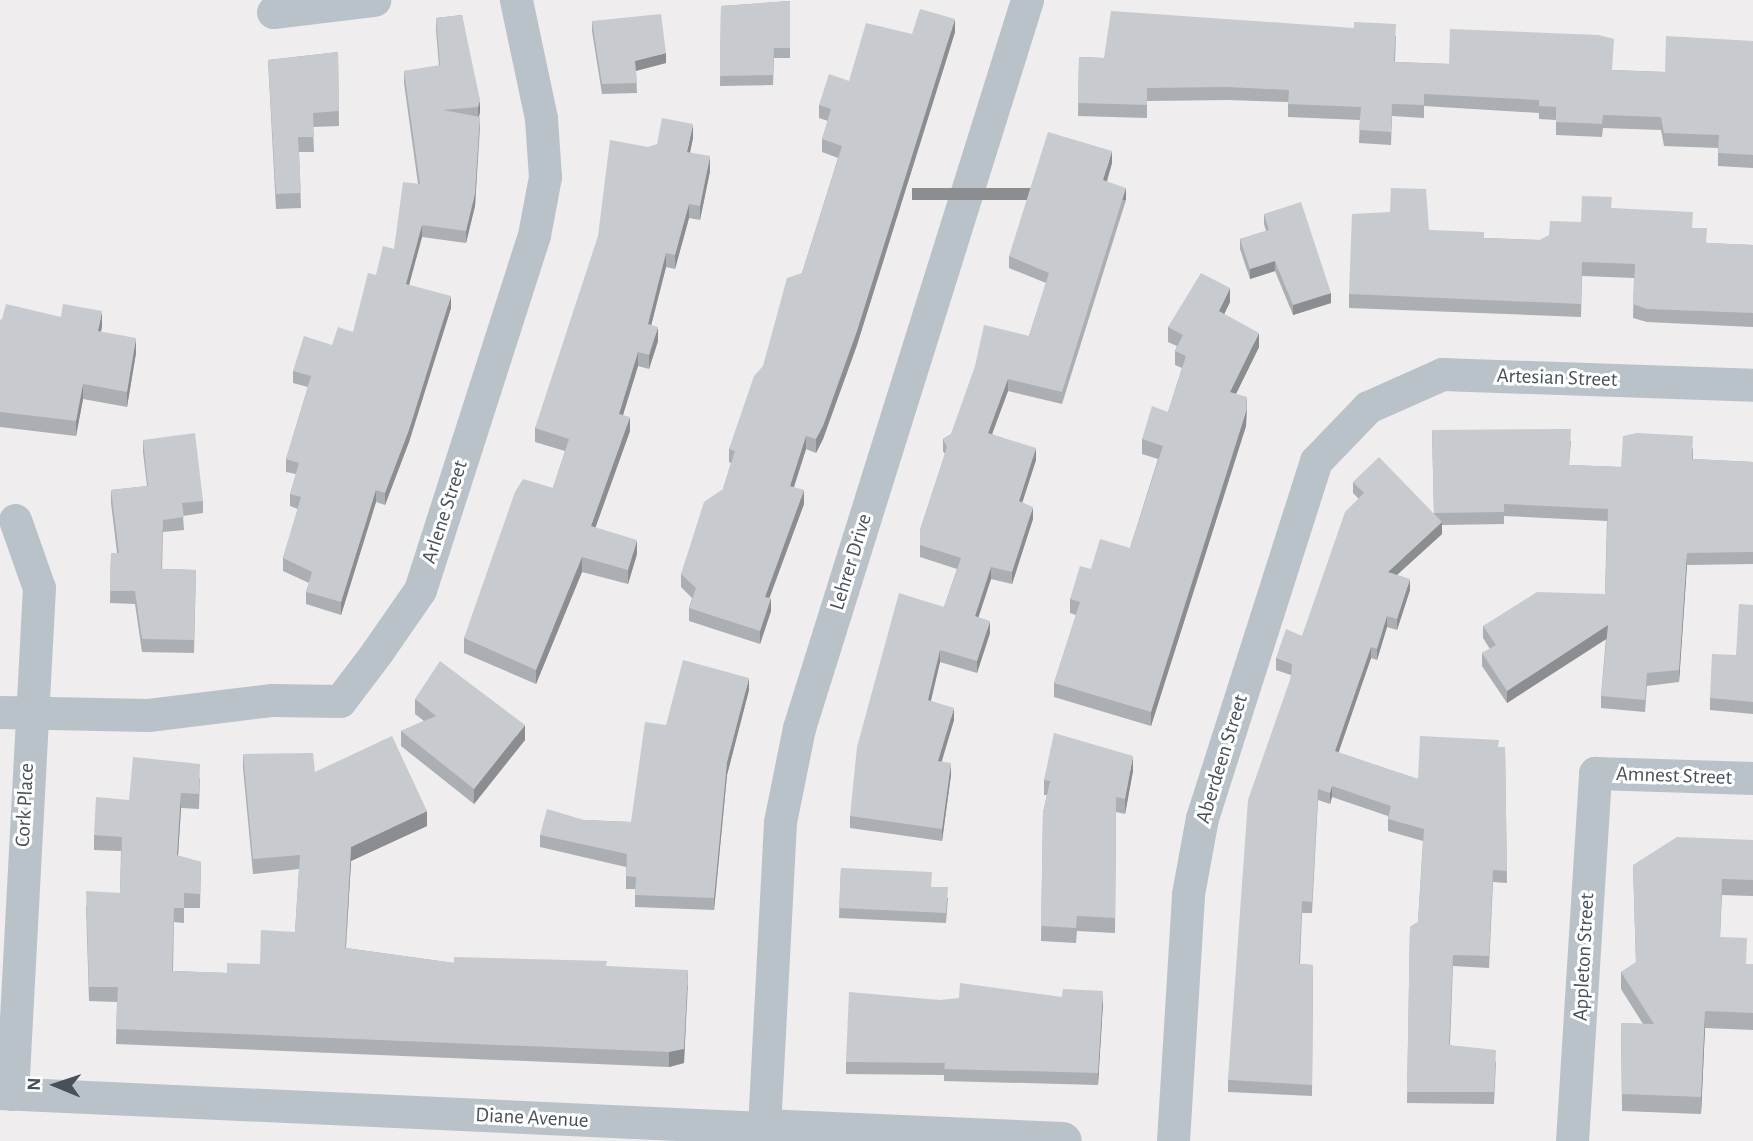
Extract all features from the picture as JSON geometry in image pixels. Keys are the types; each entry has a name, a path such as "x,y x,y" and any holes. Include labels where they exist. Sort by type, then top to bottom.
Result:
{"street":[{"path":"273,12 374,0"},
{"name":"Arlene Street","path":"14,712 148,715 272,700 340,701 413,600 534,235 545,177 541,118 516,0"},
{"name":"Lehrer Drive","path":"764,1135 780,822 799,728 1027,0"},
{"name":"Artesian Street","path":"1368,407 1442,374 1753,384"},
{"name":"Aberdeen Street","path":"1173,1141 1188,894 1202,818 1316,461 1368,407"},
{"name":"Cork Place","path":"6,1094 14,712 39,588 15,520"},
{"name":"Amnest Street","path":"1595,773 1753,778"},
{"name":"Appleton Street","path":"1572,1141 1595,773"},
{"name":"Diane Avenue","path":"6,1094 764,1135 1063,1141"}],"building":[{"path":"790,1 790,48 774,48 773,75 720,76 721,6"},
{"path":"920,9 955,19 857,331 823,426 816,439 806,436 790,486 804,490 765,597 771,598 760,631 689,608 696,588 681,574 704,502 723,489 735,451 729,449 754,376 763,366 787,278 802,273 842,146 822,139 831,109 819,105 829,74 849,81 866,23 912,34"},
{"path":"1111,11 1354,28 1354,22 1396,24 1394,62 1449,64 1450,29 1599,35 1614,39 1612,70 1665,72 1666,36 1753,41 1753,155 1718,153 1719,135 1664,133 1661,117 1603,115 1602,124 1556,122 1556,107 1539,106 1539,100 1424,94 1424,105 1392,104 1391,132 1359,130 1361,107 1288,104 1289,90 1228,87 1147,88 1147,105 1078,103 1079,57 1104,58"},
{"path":"661,14 666,53 635,61 637,83 602,84 592,21"},
{"path":"462,15 480,100 478,107 443,110 480,117 475,194 466,231 422,225 406,284 451,296 409,430 385,493 376,490 341,602 306,592 312,572 283,558 301,497 290,494 299,463 286,459 311,376 293,371 304,336 332,345 338,327 353,332 368,273 376,275 383,246 394,249 403,182 420,184 404,71 440,65 436,18"},
{"path":"338,52 339,111 313,113 314,137 298,137 301,193 276,194 268,60"},
{"path":"662,118 693,124 687,152 710,156 700,206 689,204 675,255 666,253 648,324 658,327 649,355 638,352 619,414 630,417 591,526 637,540 628,570 582,557 536,670 464,638 515,492 523,479 553,488 569,439 535,428 598,236 610,140 648,147 657,144"},
{"path":"1048,132 1112,151 1103,180 1126,188 1062,392 1008,379 988,433 1036,448 1019,501 1033,507 1012,572 991,567 975,616 990,621 977,661 940,650 928,700 954,708 938,761 951,763 942,829 850,816 857,747 899,593 944,607 961,558 920,545 920,530 947,447 943,439 951,434 975,366 984,325 1029,336 1049,273 1009,256"},
{"path":"1391,188 1426,189 1429,230 1484,232 1484,238 1540,240 1549,235 1550,221 1581,222 1582,196 1612,197 1611,208 1693,212 1692,228 1707,228 1706,243 1753,245 1753,313 1647,309 1633,304 1635,264 1582,262 1581,304 1349,294 1352,214 1390,212"},
{"path":"1301,202 1331,293 1293,305 1275,261 1250,269 1240,239 1269,230 1264,214"},
{"path":"1201,273 1230,288 1219,311 1259,333 1230,392 1247,397 1246,412 1151,712 1054,683 1080,602 1070,599 1080,566 1091,569 1100,539 1130,548 1163,446 1142,439 1152,406 1168,412 1186,356 1175,351 1183,335 1168,327"},
{"path":"6,304 61,317 63,304 102,311 98,331 136,338 127,392 83,384 76,421 0,412 0,320"},
{"path":"1571,429 1569,465 1621,467 1623,436 1637,433 1693,436 1692,459 1753,462 1753,552 1687,553 1679,670 1647,673 1645,700 1601,696 1608,625 1507,691 1482,653 1496,645 1483,626 1537,592 1605,594 1608,509 1504,504 1504,512 1434,513 1432,430"},
{"path":"195,433 203,501 182,503 184,517 163,520 161,569 196,570 194,640 142,639 135,591 110,591 111,553 119,553 111,490 148,486 143,440"},
{"path":"1379,457 1442,522 1388,572 1410,579 1397,619 1387,616 1377,649 1371,647 1335,751 1418,779 1420,736 1499,740 1498,747 1505,747 1507,871 1493,870 1489,956 1453,955 1449,1045 1496,1050 1494,1092 1407,1092 1410,927 1418,922 1424,829 1388,819 1391,806 1332,786 1330,793 1318,789 1312,902 1302,901 1299,964 1313,965 1312,1085 1228,1080 1248,800 1291,677 1292,664 1276,658 1286,629 1302,636 1345,512 1364,493 1353,482"},
{"path":"1739,604 1753,605 1753,702 1710,698 1712,654 1736,655"},
{"path":"683,660 749,678 727,762 714,898 635,895 636,877 626,876 627,854 540,835 547,809 584,820 631,822 645,722 666,725"},
{"path":"440,661 525,725 474,789 401,731 436,716 415,699"},
{"path":"1054,733 1133,756 1125,799 1116,797 1115,918 1077,916 1076,928 1041,926 1043,813 1050,781 1044,780"},
{"path":"392,736 427,811 351,847 345,948 454,963 454,957 607,961 606,966 688,970 684,1049 669,1052 116,1029 118,987 89,987 86,891 120,893 122,837 94,835 96,797 129,800 133,757 200,764 199,794 181,793 177,855 201,862 200,894 184,893 184,908 174,908 172,971 227,973 227,963 260,964 261,930 295,932 300,855 253,859 243,754 313,753 315,772"},
{"path":"1677,837 1753,840 1753,880 1722,879 1720,937 1747,938 1746,964 1753,964 1753,1013 1705,1011 1701,1097 1622,1094 1621,1023 1654,1024 1621,972 1636,962 1633,865"},
{"path":"841,868 932,872 931,887 948,887 946,913 839,908"},
{"path":"960,983 1062,997 1063,989 1103,991 1098,1073 944,1069 945,1063 846,1062 849,992 940,1000 959,998"}]}
